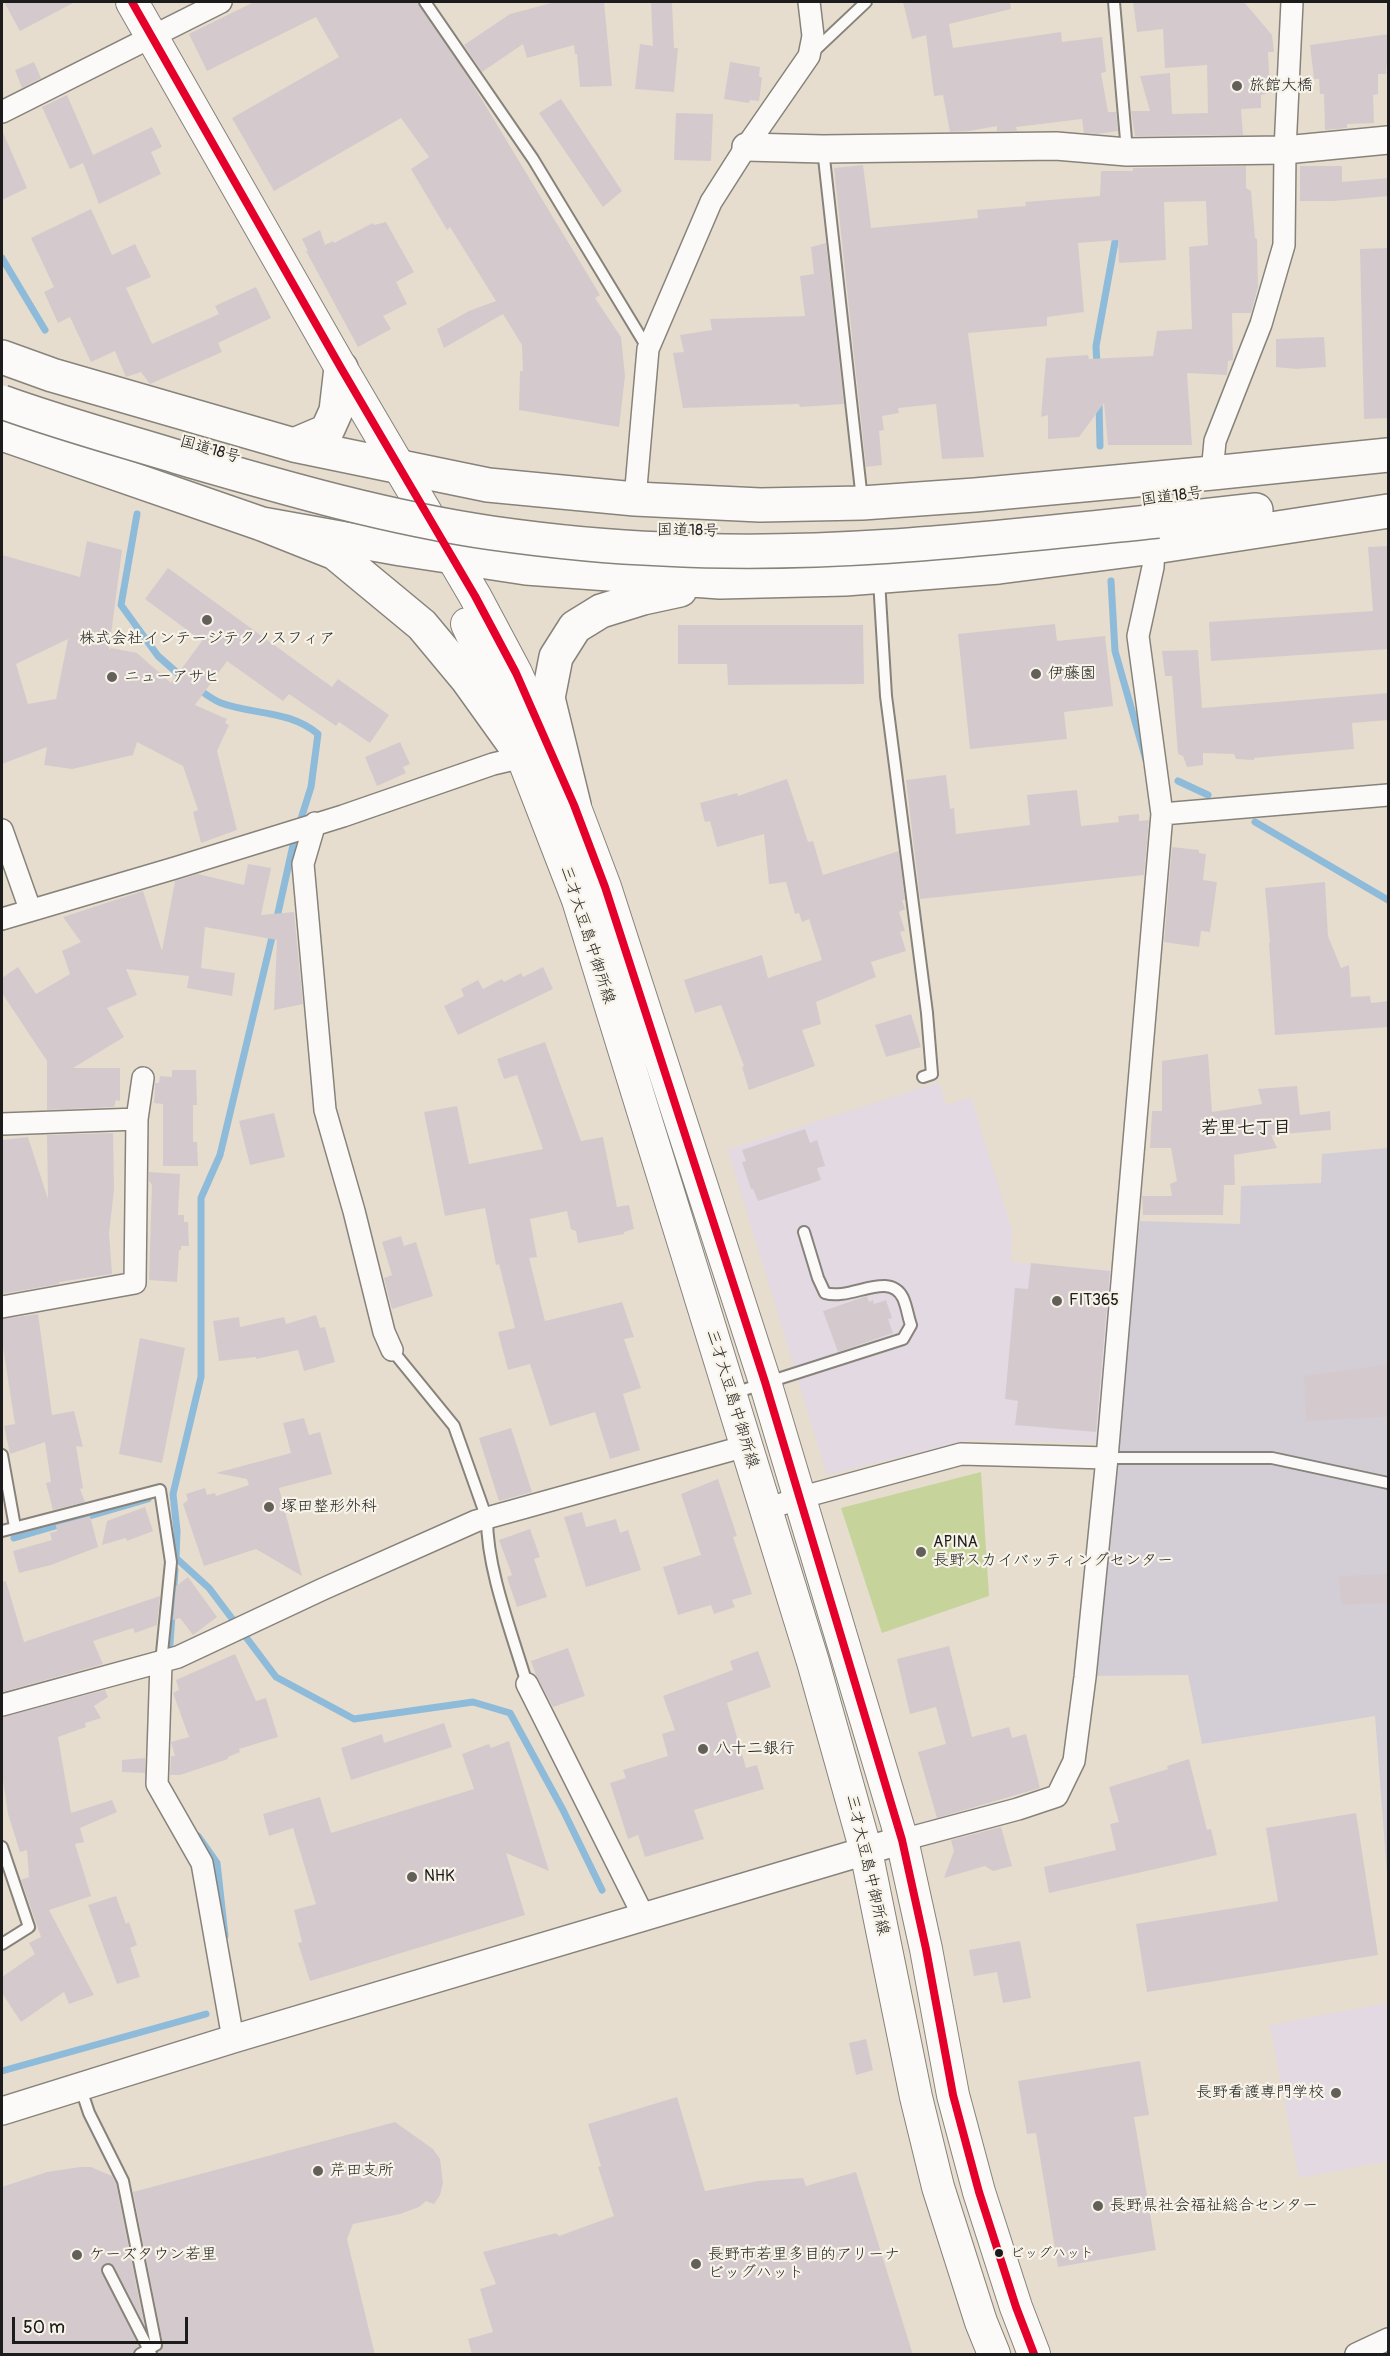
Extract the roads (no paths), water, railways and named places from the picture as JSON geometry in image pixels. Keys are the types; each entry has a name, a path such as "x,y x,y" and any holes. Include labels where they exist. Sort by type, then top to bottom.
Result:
{"highway":[{"path":"2,357 52,375 294,445 488,485 635,499 760,505 862,503 975,495 1389,455"},
{"path":"294,445 327,431 336,411 341,368"},
{"name":"国道18号","path":"2,387 225,455 358,490 492,516 665,531 778,531 922,525 1156,522 1389,468"},
{"name":"国道18号","path":"2,402 132,443 358,506 490,533 578,543 665,549 778,551 935,544 1156,522 1389,495"},
{"path":"2,434 262,524 335,553 422,625 467,679 523,757"},
{"path":"262,524 525,568 720,582 879,576 999,567 1156,522 1389,510"},
{"path":"574,805 549,698 556,657 575,627 601,611 643,598 720,582"}],"main road":[{"name":"三才大豆島中御所線","path":"132,2 399,466 441,555 490,673 578,900 813,1662 866,1851 916,2097 938,2187 981,2322 994,2355"},
{"name":"三才大豆島中御所線","path":"441,555 516,673 574,805 604,887 765,1382 902,1840 926,1949 956,2106 979,2192 1034,2355"}],"street":[{"path":"2,112 221,2"},
{"path":"635,499 648,349 711,202 809,56 813,36 809,2"},
{"path":"1212,473 1215,441 1261,324 1284,245 1285,150 1292,2"},
{"path":"746,147 1056,146 1127,152 1285,150 1389,140"},
{"path":"2,2110 233,2039 1057,1796 1074,1761 1085,1677 1107,1458 1162,813 1138,636 1153,567 1156,522"},
{"path":"2,919 175,868 493,764 523,757"},
{"path":"1162,813 1389,795"},
{"path":"302,827 303,864 325,1110 354,1211 384,1332 392,1350"},
{"path":"2,830 30,909"},
{"path":"2,1307 135,1283 137,1119 143,1078"},
{"path":"2,1124 137,1119"},
{"path":"2,1705 167,1661 465,1526 746,1446"},
{"path":"765,1510 799,1498 961,1454 1107,1458"},
{"path":"167,1661 156,1766 157,1784 202,1863 233,2039"},
{"path":"527,1684 644,1917"},
{"path":"1356,2355 1389,2339"}],"lane":[{"path":"425,2 533,159 648,349"},
{"path":"809,56 866,2"},
{"path":"1114,2 1127,152"},
{"path":"823,148 862,503"},
{"path":"879,576 886,696 932,1074 923,1077"},
{"path":"731,1394 903,1339 911,1325 903,1298 895,1287 886,1284 836,1296 825,1293 804,1232"},
{"path":"392,1350 454,1426 487,1519 493,1566 527,1684"},
{"path":"2,1455 15,1527"},
{"path":"1107,1458 1272,1458 1389,1483"},
{"path":"2,1531 160,1490 171,1562 167,1661"},
{"path":"2,1851 29,1927 2,1944"},
{"path":"80,2086 89,2113 123,2181 156,2345 140,2355"},
{"path":"108,2270 151,2355"}],"waterway":[{"path":"1097,365 1096,346 1117,231"},
{"path":"2,258 45,330"},
{"path":"1099,403 1100,446"},
{"path":"137,514 121,605 158,656 183,678"},
{"path":"1111,581 1115,651 1146,760"},
{"path":"197,688 221,703 283,717 307,726 318,734 311,787 299,825"},
{"path":"1178,781 1208,795"},
{"path":"1255,822 1388,900"},
{"path":"276,922 295,836"},
{"path":"273,933 220,1155 201,1198 201,1377 173,1494 177,1531 176,1558 209,1588 276,1677 354,1719 473,1702 510,1713 563,1810 602,1890"},
{"path":"14,1538 148,1499"},
{"path":"169,1658 175,1570"},
{"path":"198,1836 217,1863 225,1936"},
{"path":"2,2071 206,2014"}],"place":[{"name":"旅館大橋","path":"1237,86"},
{"name":"株式会社インテージテクノスフィア","path":"207,620"},
{"name":"伊藤園","path":"1036,674"},
{"name":"ニューアサヒ","path":"112,677"},
{"name":"FIT365","path":"1057,1301"},
{"name":"塚田整形外科","path":"269,1507"},
{"name":"APINA 長野スカイバッティングセンター","path":"921,1552"},
{"name":"八十二銀行","path":"703,1749"},
{"name":"NHK","path":"412,1877"},
{"name":"長野看護専門学校","path":"1336,2093"},
{"name":"芹田支所","path":"318,2171"},
{"name":"長野県社会福祉総合センター","path":"1098,2206"},
{"name":"ビッグハット","path":"999,2253"},
{"name":"ケーズタウン若里","path":"77,2255"},
{"name":"長野市若里多目的アリーナ ビッグハット","path":"696,2264"}],"district":[{"name":"若里七丁目","path":"1246,1128"}]}
